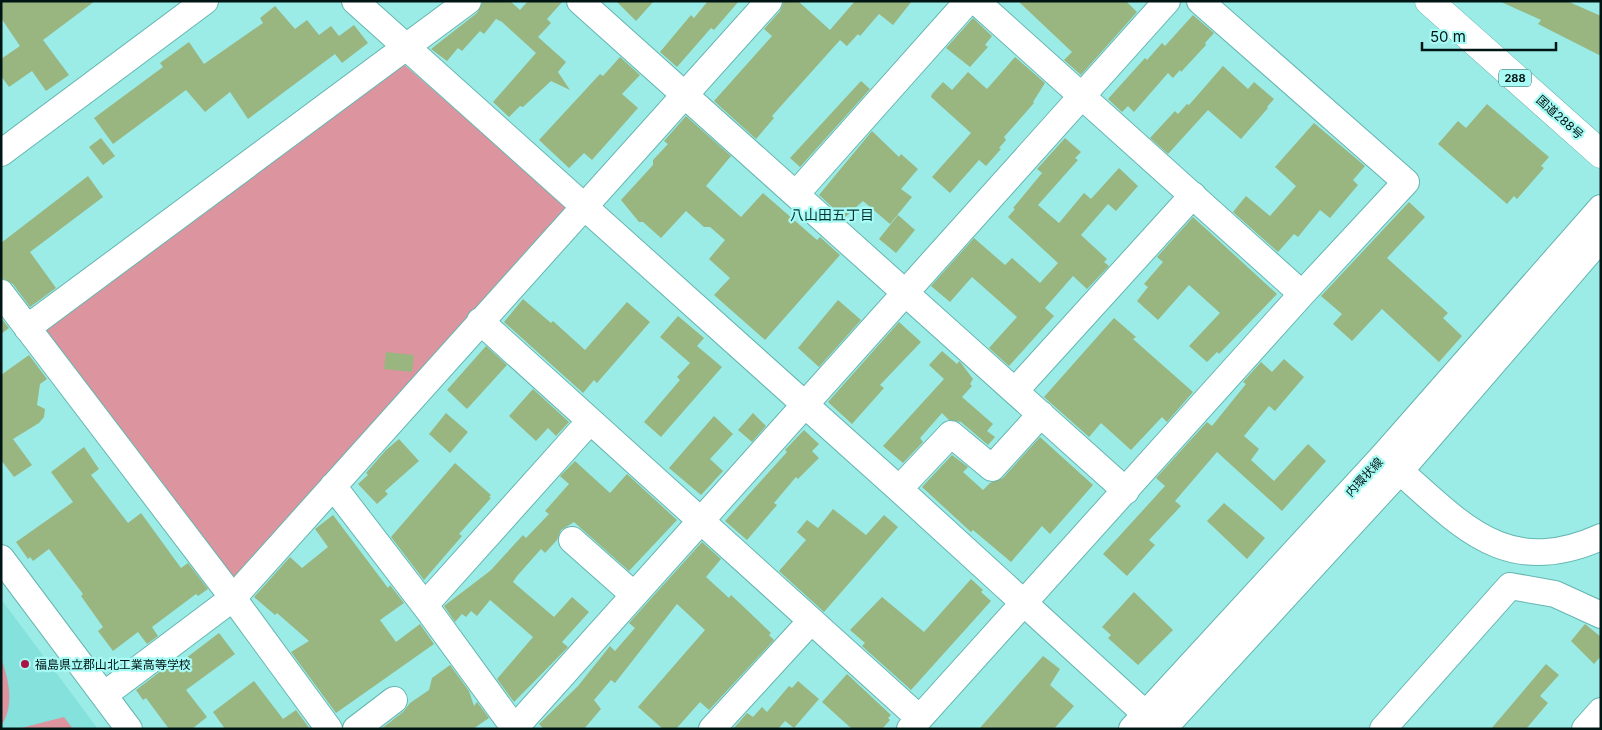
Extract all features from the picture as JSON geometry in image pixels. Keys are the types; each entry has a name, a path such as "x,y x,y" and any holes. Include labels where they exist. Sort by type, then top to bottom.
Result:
{"highway":[{"name":"国道288号","path":"1429,1 1601,154"},
{"name":"国道288号","path":"1452,1 1601,133"}],"street":[{"path":"1,153 205,1"},
{"path":"355,1 405,48 586,207 900,489 1024,603 1150,725"},
{"path":"27,328 468,1"},
{"path":"580,1 1126,491"},
{"path":"104,695 233,598 769,1"},
{"path":"796,194 968,1"},
{"path":"976,1 1302,294"},
{"path":"333,486 425,605 515,729 1167,1"},
{"path":"480,321 811,620 915,724 1302,294 1406,182 1200,1"},
{"path":"1015,391 1193,195"},
{"name":"内環状線","path":"1150,725 1392,464 1597,222"},
{"path":"1,293 233,598 329,729"},
{"path":"900,489 951,434 992,468 1041,414"},
{"path":"425,605 590,421"},
{"path":"1392,464 1460,524 1474,534 1503,546 1532,552 1558,552 1601,537"},
{"path":"572,540 634,595"},
{"path":"1,558 128,729"},
{"path":"1383,729 1510,586 1555,594 1601,614"},
{"path":"712,729 811,620"},
{"path":"356,729 394,700"},
{"path":"1584,729 1601,711"}],"shaded area":[{"path":"400,61 573,212 231,580 43,328"},
{"name":"福島県立郡山北工業高等学校","path":"1,599 98,729 1,729"},
{"path":"1,658 8,684 9,701 8,710 1,726"},
{"path":"64,717 73,729 21,729 21,728"}],"building":[{"path":"1,1 95,1 43,40 69,75 46,91 32,71 9,87 1,76 1,59 20,46 1,18"},
{"path":"483,1 510,1 520,10 528,1 563,1 547,19 551,23 538,37 566,62 558,72 570,90 551,81 523,107 520,106 509,117 493,102 536,53 502,22 496,19 484,34 480,31 462,51 458,48 447,61 431,49 477,13"},
{"path":"616,1 654,1 636,21"},
{"path":"708,1 739,1 714,30 711,28 677,67 660,52 691,15 694,18"},
{"path":"784,1 798,1 830,30 855,1 912,1 893,25 879,14 860,36 858,34 847,46 840,40 772,116 774,118 756,139 714,101 772,36 764,29 780,11"},
{"path":"1018,1 1126,1 1137,12 1081,75 1064,60 1072,52"},
{"path":"1499,1 1567,1 1601,16 1601,56 1538,24 1541,20"},
{"path":"275,6 295,29 307,20 319,35 331,26 339,36 354,25 368,43 342,63 335,54 248,119 230,92 205,112 186,90 113,144 94,118 163,67 160,63 189,42 204,64 263,23 260,18"},
{"path":"1193,15 1214,33 1205,43 1206,45 1173,78 1168,73 1134,112 1128,106 1122,112 1108,99 1145,58 1147,60 1162,43 1165,46"},
{"path":"973,18 992,36 985,45 988,47 970,67 946,48"},
{"path":"620,57 640,75 622,94 638,108 592,160 584,153 569,168 539,140 600,74 603,76"},
{"path":"1015,57 1045,83 1034,103 1004,137 1006,140 999,148 1001,149 986,166 979,160 950,193 932,177 971,133 931,97 932,94 943,82 952,90 968,72 987,89"},
{"path":"1223,66 1248,89 1254,82 1274,99 1241,139 1208,110 1168,154 1150,138 1175,111 1178,114 1187,104 1189,105"},
{"path":"861,81 870,89 800,167 790,158"},
{"path":"1487,104 1549,157 1541,166 1544,168 1517,199 1514,196 1507,204 1438,144 1458,121 1466,128"},
{"path":"686,116 731,156 706,186 741,217 763,193 817,240 820,237 840,255 765,340 714,295 730,278 709,259 725,240 710,227 704,227 686,211 661,238 643,222 639,222 621,200 653,165 653,160 668,144 664,141"},
{"path":"1314,123 1365,166 1353,180 1358,185 1330,218 1320,210 1298,237 1294,234 1278,252 1233,212 1246,196 1270,216 1296,186 1275,167"},
{"path":"872,131 899,157 901,154 918,169 901,189 912,197 890,224 863,201 844,218 819,195"},
{"path":"101,138 115,156 103,165 89,147"},
{"path":"1065,138 1081,152 1075,158 1078,160 1038,205 1059,223 1084,193 1091,199 1119,168 1138,186 1116,211 1108,204 1081,235 1107,259 1104,262 1109,266 1087,289 1073,276 1045,308 1054,316 1009,366 989,348 1017,317 972,277 950,302 931,286 974,238 1005,265 1012,258 1040,283 1058,263 1008,217 1015,209 1013,208 1042,173 1037,169"},
{"path":"88,176 103,197 30,252 56,288 30,307 13,284 1,278 1,243"},
{"path":"1409,202 1425,217 1387,258 1448,313 1443,318 1462,336 1439,362 1382,309 1352,341 1333,324 1342,314 1321,296"},
{"path":"898,215 915,230 896,253 879,239"},
{"path":"1193,217 1277,294 1219,354 1217,352 1207,362 1189,346 1220,313 1189,285 1158,320 1137,301 1148,287 1144,284 1163,262 1157,257"},
{"path":"523,299 551,323 553,321 585,350 627,302 650,322 597,383 594,380 583,393 504,322"},
{"path":"838,300 861,320 819,367 798,348"},
{"path":"678,316 704,338 697,346 722,367 661,437 644,422 680,380 677,377 690,363 660,337"},
{"path":"1,318 9,328 1,334"},
{"path":"1114,318 1136,337 1133,339 1193,392 1167,422 1162,417 1131,450 1101,423 1089,437 1044,397"},
{"path":"899,322 921,342 880,385 884,388 852,424 828,402"},
{"path":"486,346 507,365 467,409 447,390"},
{"path":"942,351 957,364 959,361 973,379 970,384 972,386 962,397 993,424 987,431 995,437 988,445 961,422 949,420 942,413 920,438 923,442 903,463 883,446 944,379 929,365"},
{"path":"386,352 414,355 412,372 384,369"},
{"path":"29,355 47,379 40,384 37,405 45,409 44,417 39,423 13,439 32,465 14,477 1,460 1,375"},
{"path":"1284,359 1304,377 1275,411 1269,406 1244,436 1259,449 1251,460 1274,481 1308,444 1326,461 1282,511 1217,452 1175,501 1181,506 1149,540 1155,545 1127,576 1103,554 1165,486 1156,478 1207,422 1212,426 1246,384 1243,382 1261,362 1272,372"},
{"path":"533,389 569,422 556,436 548,428 536,441 509,416"},
{"path":"446,413 468,432 450,453 429,434"},
{"path":"753,413 766,426 752,442 738,430"},
{"path":"714,416 733,434 710,459 723,471 701,495 669,468"},
{"path":"804,430 819,444 812,451 819,458 798,479 796,477 774,503 777,505 747,540 725,521 787,452 785,450"},
{"path":"1040,437 1093,485 1050,534 1042,526 1011,562 973,530 971,532 922,487 952,455 968,467 963,472 983,490 990,483 1003,478"},
{"path":"399,439 419,461 385,491 388,494 377,504 358,484 368,475 366,473 386,450"},
{"path":"84,447 99,469 91,475 128,523 141,513 181,568 188,563 208,589 198,596 196,594 152,627 158,636 147,644 138,632 113,651 98,631 103,627 81,596 83,594 49,549 33,561 30,557 28,559 16,542 73,502 51,472"},
{"path":"575,461 610,493 627,474 677,520 629,571 574,522 561,530 557,540 545,553 541,549 513,582 554,617 572,597 589,612 562,642 568,647 514,702 497,679 533,637 490,600 477,616 471,611 466,617 462,614 455,622 444,606 490,571 523,535 526,538 549,514 545,511 569,484 560,476"},
{"path":"455,463 491,495 489,497 491,498 459,534 462,536 424,580 391,537"},
{"path":"1224,503 1265,538 1247,559 1207,521"},
{"path":"833,509 866,535 884,515 898,527 824,612 779,571 806,540 797,532 807,520 818,528"},
{"path":"333,515 388,588 390,585 404,603 380,620 396,642 420,624 434,644 336,713 291,652 309,641 277,613 275,615 254,597 290,557 302,568 328,547 315,529"},
{"path":"702,542 721,559 706,577 729,598 731,595 771,633 769,635 774,640 709,710 700,702 676,729 663,729 638,707 705,630 677,604 615,683 611,680 594,700 601,709 584,729 544,729 539,724 578,686 610,646 615,651 635,628 629,623"},
{"path":"971,579 991,601 911,690 862,646 865,643 850,630 882,597 924,632"},
{"path":"1134,592 1173,630 1138,665 1108,638 1111,635 1102,627"},
{"path":"1585,624 1601,637 1601,656 1594,664 1571,641"},
{"path":"219,633 235,654 186,690 207,717 192,729 169,729 146,698 143,700 136,690 170,664 173,668"},
{"path":"1043,656 1060,669 1050,685 1074,706 1054,729 979,729"},
{"path":"1546,664 1559,675 1540,696 1548,703 1526,729 1491,729"},
{"path":"450,665 469,691 474,706 477,702 489,718 473,729 381,729 403,712 410,703 429,690 432,678"},
{"path":"847,674 891,715 888,718 890,720 882,729 852,729 822,702"},
{"path":"254,681 283,719 296,710 310,729 225,729 213,712"},
{"path":"798,681 819,699 794,728 785,721 778,729 734,728 747,713 753,717 762,707 767,712 789,686 792,688"}],"place":[{"name":"福島県立郡山北工業高等学校","path":"25,664"}],"district":[{"name":"八山田五丁目","path":"832,214"}]}
